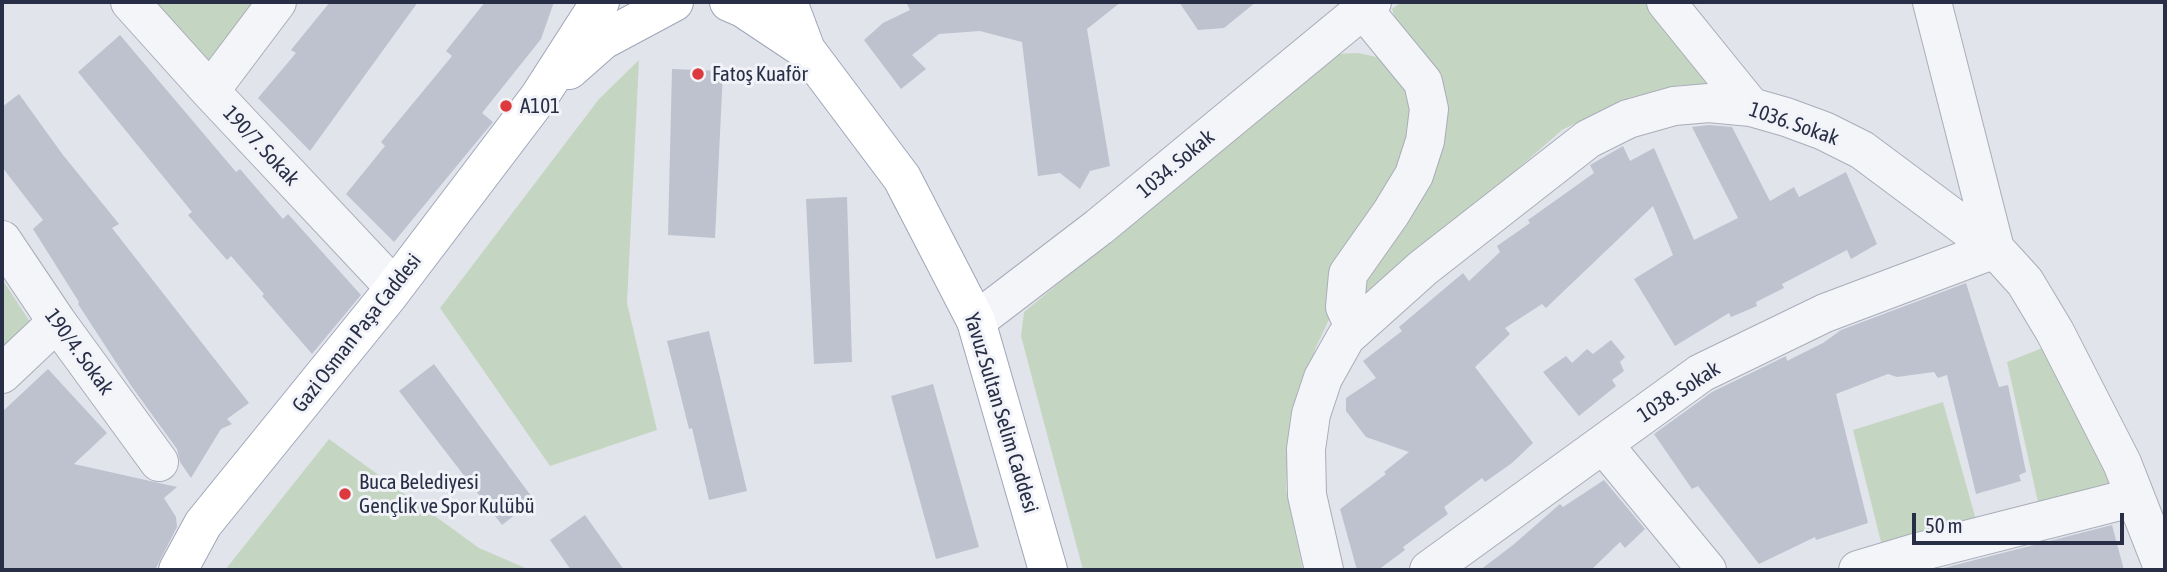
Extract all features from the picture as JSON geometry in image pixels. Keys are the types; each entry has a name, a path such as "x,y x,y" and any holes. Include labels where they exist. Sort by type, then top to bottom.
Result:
{"main road":[{"path":"539,97 600,2"},
{"path":"539,97 603,40 674,2"},
{"path":"730,2 806,50"},
{"path":"788,2 806,50"},
{"name":"Yavuz Sultan Selim Caddesi","path":"806,50 902,178 976,321 1048,570"},
{"name":"Gazi Osman Paşa Caddesi","path":"178,570 203,524 394,287 539,97"}],"street":[{"name":"190/7. Sokak","path":"130,2 394,287"},
{"path":"210,91 277,2"},
{"path":"1666,2 1751,107"},
{"path":"1932,2 1995,249"},
{"path":"1355,329 1345,307 1348,274 1391,213 1414,174 1425,141 1429,109 1423,82 1367,6"},
{"name":"1034. Sokak","path":"976,321 1099,227 1367,6"},
{"name":"1036. Sokak","path":"1324,570 1307,495 1306,449 1311,414 1323,378 1346,337 1423,268 1588,139 1628,119 1674,106 1709,103 1751,107 1824,131 1862,150 1995,249 2025,282 2055,332 2122,463 2164,570"},
{"name":"190/4. Sokak","path":"2,240 57,322 159,462"},
{"name":"1038. Sokak","path":"1429,570 1701,373 1825,313 1995,249"},
{"path":"2,374 57,322"},
{"path":"1603,444 1707,570"},
{"path":"1858,570 2135,497"}],"green space":[{"path":"156,2 257,2 209,63"},
{"path":"1401,2 1658,2 1724,90 1681,85 1628,98 1562,130 1361,306 1355,282 1437,144 1392,9"},
{"path":"1358,53 1381,58 1409,83 1414,140 1316,347 1290,428 1286,489 1303,570 1083,570 1021,336 1024,312 1334,54"},
{"path":"639,60 627,303 657,430 550,466 440,308 599,99"},
{"path":"2,279 34,328 2,358"},
{"path":"2045,347 2113,483 2038,502 2007,362"},
{"path":"1943,402 1976,520 1882,546 1853,430"},
{"name":"Buca Belediyesi Gençlik ve Spor Kulübü","path":"329,439 479,548 530,570 225,570"}],"building":[{"path":"330,2 418,2 310,151 258,98 296,53 291,50"},
{"path":"485,2 554,2 541,39 482,113 493,122 394,242 346,194 385,146 381,142 452,56 446,51"},
{"path":"906,2 1121,2 1087,29 1110,166 1090,171 1080,189 1060,173 1038,176 1022,42 980,31 939,34 912,55 926,69 901,89 864,40 883,23 910,10"},
{"path":"1179,2 1256,2 1224,28 1198,30"},
{"path":"120,35 236,172 240,169 283,219 288,214 361,295 312,354 231,256 227,260 188,215 192,212 78,72"},
{"path":"672,69 723,71 715,238 668,235"},
{"path":"19,94 63,155 119,224 112,228 249,403 227,419 232,424 221,429 191,478 180,462 177,449 132,387 33,229 43,220 2,167 2,107"},
{"path":"1692,127 1732,127 1770,201 1794,187 1799,197 1846,172 1877,244 1851,259 1847,250 1782,284 1784,288 1756,302 1757,306 1731,317 1729,313 1675,346 1634,279 1673,255 1653,206 1546,308 1542,304 1505,328 1510,334 1475,367 1533,443 1512,463 1485,482 1482,478 1444,507 1448,514 1403,547 1405,550 1378,570 1357,570 1340,509 1386,474 1384,472 1409,452 1366,437 1346,411 1346,398 1376,378 1363,361 1402,331 1399,327 1463,273 1469,281 1500,252 1497,246 1530,223 1528,220 1594,173 1590,165 1623,146 1630,161 1654,148 1694,240 1738,218"},
{"path":"847,197 852,362 814,364 806,199"},
{"path":"1966,283 1999,387 2008,385 2026,472 2019,475 2021,481 1976,494 1947,375 1938,378 1934,372 1897,377 1888,374 1836,394 1868,523 1816,540 1815,537 1759,564 1698,486 1692,489 1654,434 1712,392 1786,356 1787,361 1823,343 1841,330"},
{"path":"709,331 747,491 709,500 667,341"},
{"path":"1611,340 1625,357 1620,362 1624,371 1612,380 1616,386 1579,416 1543,372 1566,356 1572,363 1587,349 1593,354"},
{"path":"434,364 534,500 502,525 399,391"},
{"path":"48,369 107,433 74,464 177,487 164,498 176,517 177,527 155,570 2,570 2,412"},
{"path":"933,384 979,547 936,559 891,396"},
{"path":"1604,480 1645,529 1625,548 1620,542 1591,570 1480,570 1560,504 1563,507"},
{"path":"585,515 624,570 571,570 550,540"},
{"path":"2112,525 2124,570 1936,570"}],"place":[{"name":"Fatoş Kuaför","path":"698,74"},
{"name":"A101","path":"506,106"},
{"name":"Buca Belediyesi Gençlik ve Spor Kulübü","path":"345,494"}]}
